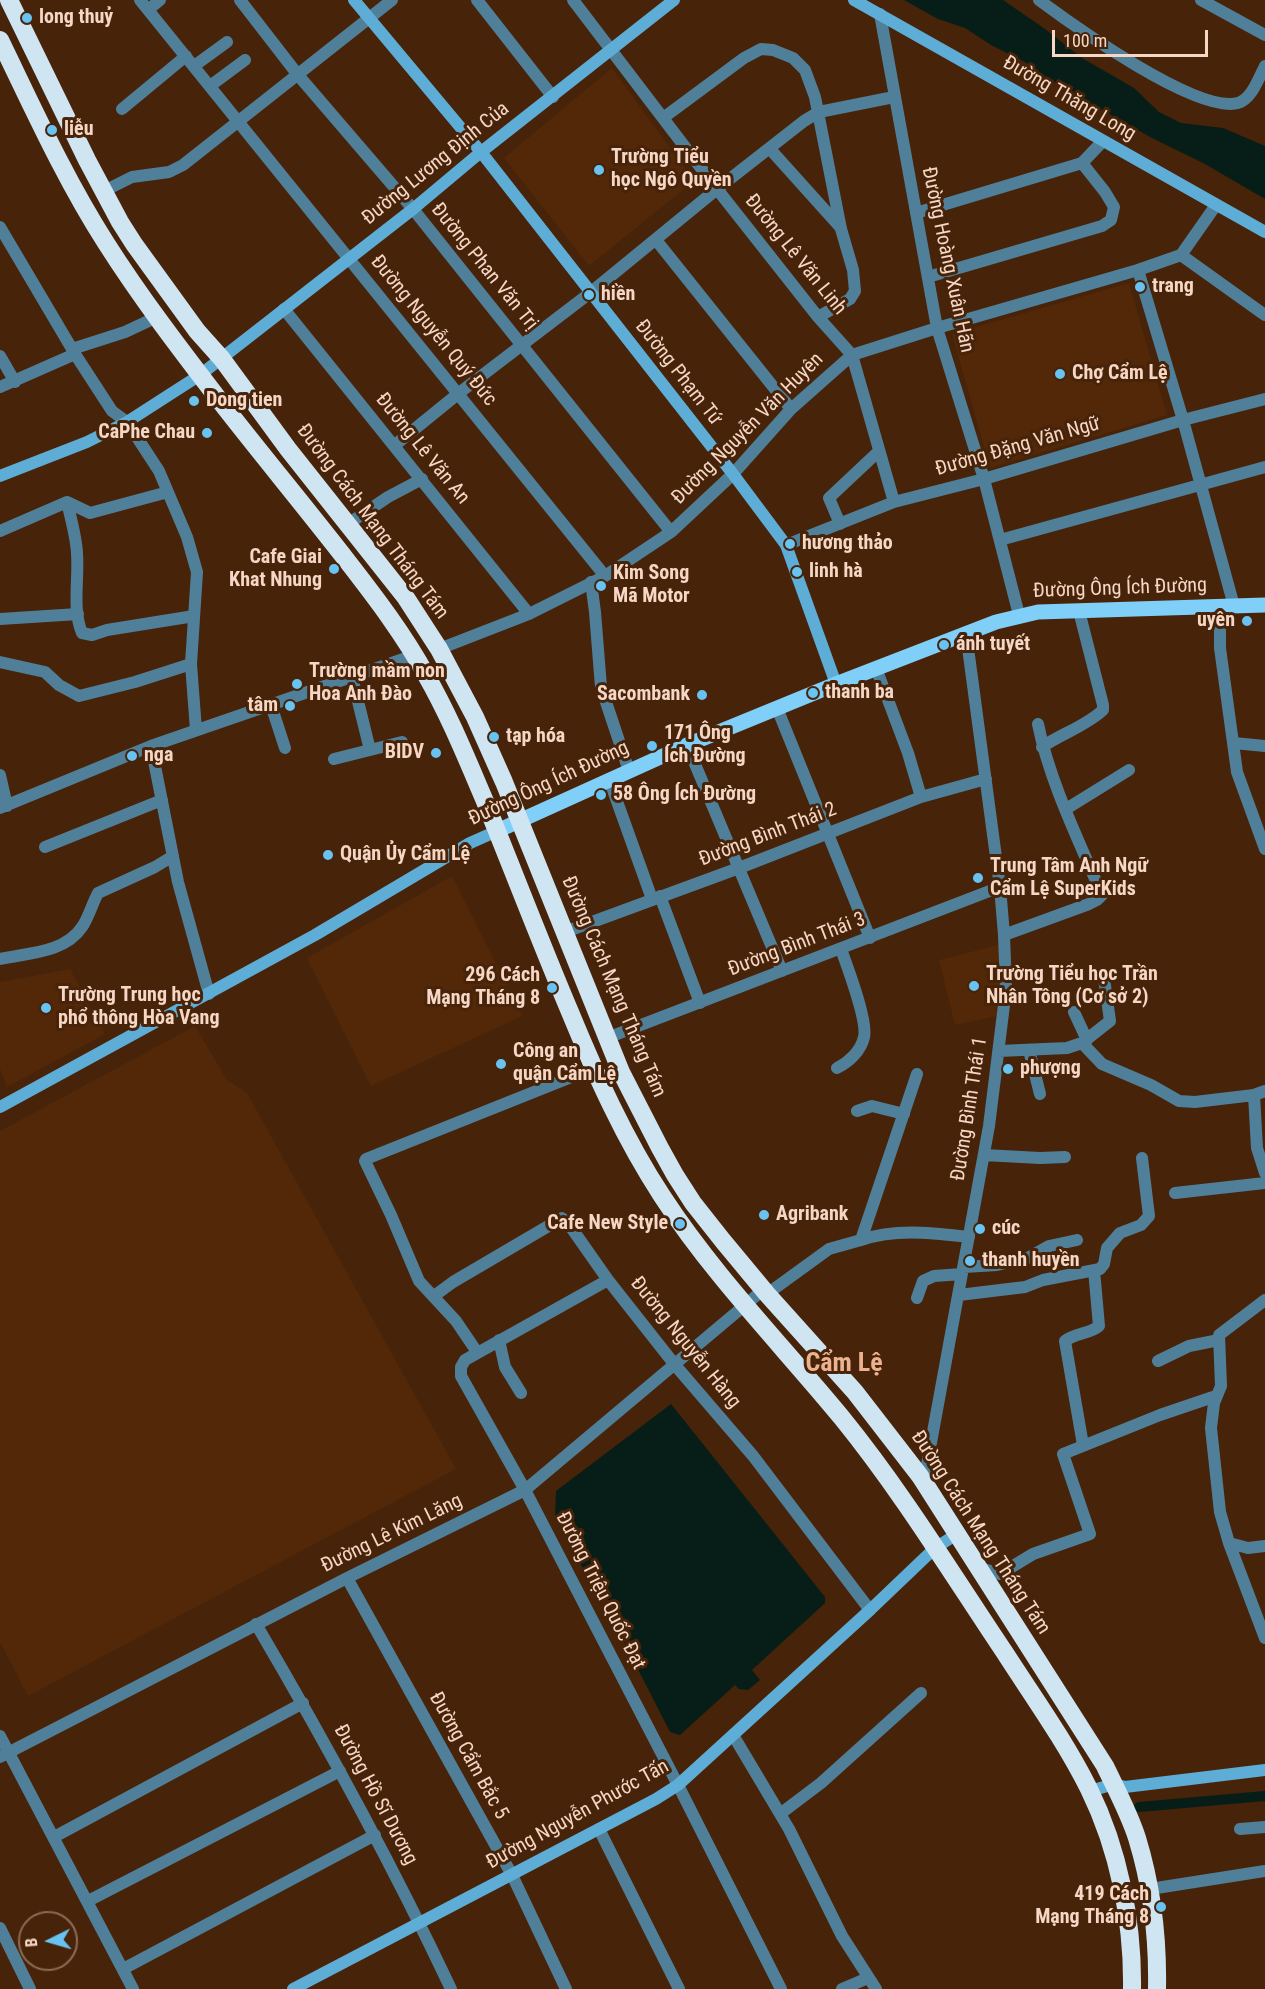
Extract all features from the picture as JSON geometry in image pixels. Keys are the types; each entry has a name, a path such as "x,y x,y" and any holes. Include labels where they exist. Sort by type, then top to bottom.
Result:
{"highway":[{"name":"Đường Cách Mạng Tháng Tám","path":"9,0 104,191 134,244 197,331 222,359 288,449 406,598 439,649 475,717 621,1072 638,1107 693,1203 765,1292 855,1392 924,1481 1021,1636 1092,1743 1114,1784 1136,1836 1150,1889 1157,1953 1157,1989"},
{"path":"0,40 63,169 104,240 200,375 330,538 380,604 415,656 454,728 594,1068 620,1125 659,1192 694,1243 744,1306 842,1419 886,1476 1059,1736 1090,1791 1118,1868 1130,1935 1132,1989"}],"main road":[{"name":"Đường Ông Ích Đường","path":"497,831 687,745 876,668 1019,615 1038,612 1265,605"}],"street":[{"path":"144,5 160,0"},
{"name":"Đường Phan Văn Trị","path":"240,0 298,75 413,209 671,532"},
{"name":"Đường Phạm Tứ","path":"354,0 481,152 786,545 836,684"},
{"path":"104,191 132,177 169,172 183,165 392,0"},
{"path":"477,0 553,97"},
{"name":"Đường Lê Văn Linh","path":"573,0 717,189 818,317 852,355 894,502"},
{"name":"Đường Lương Định Của","path":"0,476 87,442 127,422 200,375 413,209 481,152 674,0"},
{"name":"Đường Thăng Long","path":"854,0 1265,232"},
{"path":"1039,0 1138,66 1182,89 1214,100 1227,103 1243,101 1250,94 1265,66"},
{"path":"1201,0 1265,35"},
{"name":"Đường Nguyễn Quý Đức","path":"144,5 605,576"},
{"name":"Đường Hoàng Xuân Hãn","path":"880,14 938,328 984,479 1019,615"},
{"path":"122,109 190,61 227,42"},
{"path":"663,118 744,58 761,49 773,50 793,58 805,70 819,112 842,229 853,270 855,291 850,299 818,317"},
{"path":"210,86 245,60"},
{"path":"395,445 590,293 804,121 819,112 894,98"},
{"path":"916,213 1082,163 1104,141"},
{"path":"770,149 842,229"},
{"path":"928,277 1102,226 1111,220 1114,207 1082,163"},
{"path":"1216,205 1181,255 1265,315"},
{"path":"0,227 112,411 127,422 159,471 187,537 197,573 192,664 196,730"},
{"path":"656,240 791,409"},
{"name":"Đường Nguyễn Văn Huyên","path":"439,649 529,614 605,576 671,532 733,474 791,409 852,355 1138,270 1181,255"},
{"path":"1138,270 1201,485 1227,606 1221,657 1237,772 1265,849"},
{"name":"Đường Lê Văn An","path":"284,309 529,614"},
{"path":"0,387 15,382 74,352 157,317"},
{"path":"0,356 15,382"},
{"name":"Đường Đặng Văn Ngữ","path":"786,545 894,502 984,479 1183,420 1265,399"},
{"path":"840,524 830,498 879,451"},
{"path":"1000,540 1265,467"},
{"path":"348,524 388,497 422,479"},
{"path":"0,531 67,502 90,513 168,492"},
{"path":"67,502 76,544 78,614 82,633 92,635 107,630 194,616"},
{"path":"591,582 596,612 601,687 629,771"},
{"path":"1042,747 1056,737 1084,724 1103,708 1079,611"},
{"path":"0,620 78,614"},
{"name":"Đường Bình Thái 1","path":"924,1481 984,1155 1006,989 1000,887 966,633"},
{"path":"0,775 3,807 151,746 415,656"},
{"path":"0,662 45,672 59,685 79,696 192,664"},
{"path":"876,668 908,753 921,797"},
{"path":"352,677 370,750"},
{"path":"271,705 285,748"},
{"path":"777,708 870,938"},
{"path":"1004,935 1089,904 1102,895 1042,747 1038,724"},
{"path":"334,759 402,742"},
{"path":"1234,743 1265,746"},
{"path":"687,745 782,971"},
{"path":"151,746 178,882 209,993"},
{"path":"1066,809 1129,770"},
{"path":"609,779 700,1003"},
{"name":"Đường Bình Thái 2","path":"565,932 739,868 921,797 986,779"},
{"path":"45,847 162,800"},
{"name":"Đường Ông Ích Đường","path":"0,1107 315,935 470,843 497,831"},
{"path":"0,959 26,955 61,944 81,930 98,893 156,867 173,856"},
{"name":"Đường Bình Thái 3","path":"607,1038 1000,887"},
{"path":"837,1068 847,1063 855,1054 865,1035 856,994 841,949"},
{"path":"999,1051 1067,1048 1085,1042 1110,1021 1104,978"},
{"path":"1074,1012 1085,1042 1102,1064 1151,1085 1179,1101 1195,1102 1260,1093 1261,1146 1265,1173"},
{"path":"1029,1050 1040,1094"},
{"path":"477,1352 456,1321 419,1281 392,1215 365,1164 366,1159 594,1068"},
{"path":"861,1240 917,1074"},
{"path":"857,1111 872,1106 904,1114"},
{"path":"984,1155 1032,1158 1065,1157"},
{"path":"959,1295 1025,1287 1043,1280 1100,1269 1104,1264 1107,1248 1120,1233 1142,1225 1147,1220 1149,1212 1142,1158"},
{"path":"1175,1193 1265,1184"},
{"name":"Đường Nguyễn Hàng","path":"434,1296 453,1282 562,1218 675,1365 754,1457 870,1610"},
{"name":"Đường Lê Kim Lăng","path":"4,1755 256,1624 525,1490 744,1306 829,1249 886,1234 910,1232 969,1237"},
{"path":"918,1298 923,1281 934,1276 1028,1258 1049,1246 1077,1239"},
{"path":"1083,1446 1065,1341 1099,1326 1094,1270"},
{"name":"Đường Triệu Quốc Đạt","path":"608,1280 477,1352 465,1360 461,1367 461,1376 525,1490 781,1989"},
{"path":"1158,1361 1189,1346 1219,1338 1264,1304"},
{"path":"1219,1338 1221,1386 1216,1396 1211,1428 1220,1512 1229,1543 1265,1638"},
{"path":"499,1340 505,1367 521,1393"},
{"path":"980,1568 1000,1574 1033,1554 1090,1534 1063,1454 1160,1415 1216,1396"},
{"name":"Đường Nguyễn Phước Tấn","path":"293,1989 656,1799 678,1785 935,1548 957,1534"},
{"path":"1229,1543 1248,1548 1265,1546"},
{"name":"Đường Cẩm Bắc 5","path":"347,1578 512,1875 566,1989"},
{"name":"Đường Hồ Sĩ Dương","path":"256,1624 303,1703 375,1835 451,1989"},
{"path":"780,1814 827,1778 921,1693"},
{"path":"54,1837 303,1703"},
{"path":"734,1735 780,1814 842,1936 876,1989"},
{"path":"0,1736 4,1755 54,1837 133,1989"},
{"path":"1090,1791 1114,1784 1125,1787 1265,1770 1265,1761"},
{"path":"88,1901 340,1771"},
{"path":"1240,1829 1265,1827"},
{"path":"599,1829 679,1989"},
{"path":"123,1969 375,1835"},
{"path":"1150,1889 1265,1871"},
{"path":"0,1928 30,1989"},
{"path":"842,1989 868,1978"}],"shaded area":[{"path":"904,0 1003,0 1082,58 1134,88 1159,112 1181,123 1223,128 1265,146 1265,199 1054,83 1025,62 991,45 965,28 938,19"},
{"name":"Trường Tiểu học Ngô Quyền","path":"612,68 694,181 589,266 504,158"},
{"name":"Chợ Cẩm Lệ","path":"1129,283 1167,415 990,468 952,334"},
{"path":"452,876 522,1016 371,1086 307,958"},
{"name":"Trường Tiểu học Trần Nhân Tông (Cơ sở 2)","path":"998,945 1003,958 1002,1015 955,1025 939,960"},
{"name":"Trường Trung học phổ thông Hòa Vang","path":"70,969 105,1034 7,1087 0,1069 0,982"},
{"path":"195,1026 227,1080 247,1093 456,1469 28,1696 0,1642 0,1131"},
{"path":"671,1404 825,1597 825,1603 752,1670 760,1680 748,1690 739,1689 735,1685 680,1735 670,1732 622,1638 623,1626 620,1612 613,1602 597,1595 555,1516 556,1491"}],"waterway":[{"path":"1139,1807 1265,1796"}],"place":[{"name":"long thuỷ","path":"27,18"},
{"name":"liễu","path":"52,130"},
{"name":"Trường Tiểu học Ngô Quyền","path":"599,170"},
{"name":"trang","path":"1140,287"},
{"name":"hiền","path":"589,295"},
{"name":"Chợ Cẩm Lệ","path":"1060,374"},
{"name":"Dong tien","path":"194,401"},
{"name":"CaPhe Chau","path":"207,433"},
{"name":"hương thảo","path":"790,544"},
{"name":"Cafe Giai Khat Nhung","path":"334,569"},
{"name":"linh hà","path":"797,572"},
{"name":"Kim Song Mã Motor","path":"601,586"},
{"name":"uyên","path":"1247,621"},
{"name":"ánh tuyết","path":"944,645"},
{"name":"Trường mầm non Hoa Anh Đào","path":"297,684"},
{"name":"thanh ba","path":"813,693"},
{"name":"Sacombank","path":"702,695"},
{"name":"tâm","path":"290,706"},
{"name":"tạp hóa","path":"494,737"},
{"name":"171 Ông Ích Đường","path":"652,746"},
{"name":"BIDV","path":"436,753"},
{"name":"nga","path":"132,756"},
{"name":"58 Ông Ích Đường","path":"601,795"},
{"name":"Quận Ủy Cẩm Lệ","path":"328,855"},
{"name":"Trung Tâm Anh Ngữ Cẩm Lệ SuperKids","path":"978,878"},
{"name":"Trường Tiểu học Trần Nhân Tông (Cơ sở 2)","path":"974,986"},
{"name":"296 Cách Mạng Tháng 8","path":"552,988"},
{"name":"Trường Trung học phổ thông Hòa Vang","path":"46,1008"},
{"name":"Công an quận Cẩm Lệ","path":"501,1064"},
{"name":"phượng","path":"1008,1069"},
{"name":"Agribank","path":"764,1215"},
{"name":"Cafe New Style","path":"680,1224"},
{"name":"cúc","path":"980,1229"},
{"name":"thanh huyền","path":"970,1261"},
{"name":"419 Cách Mạng Tháng 8","path":"1161,1907"}],"district":[{"name":"Cẩm Lệ","path":"844,1364"}]}
